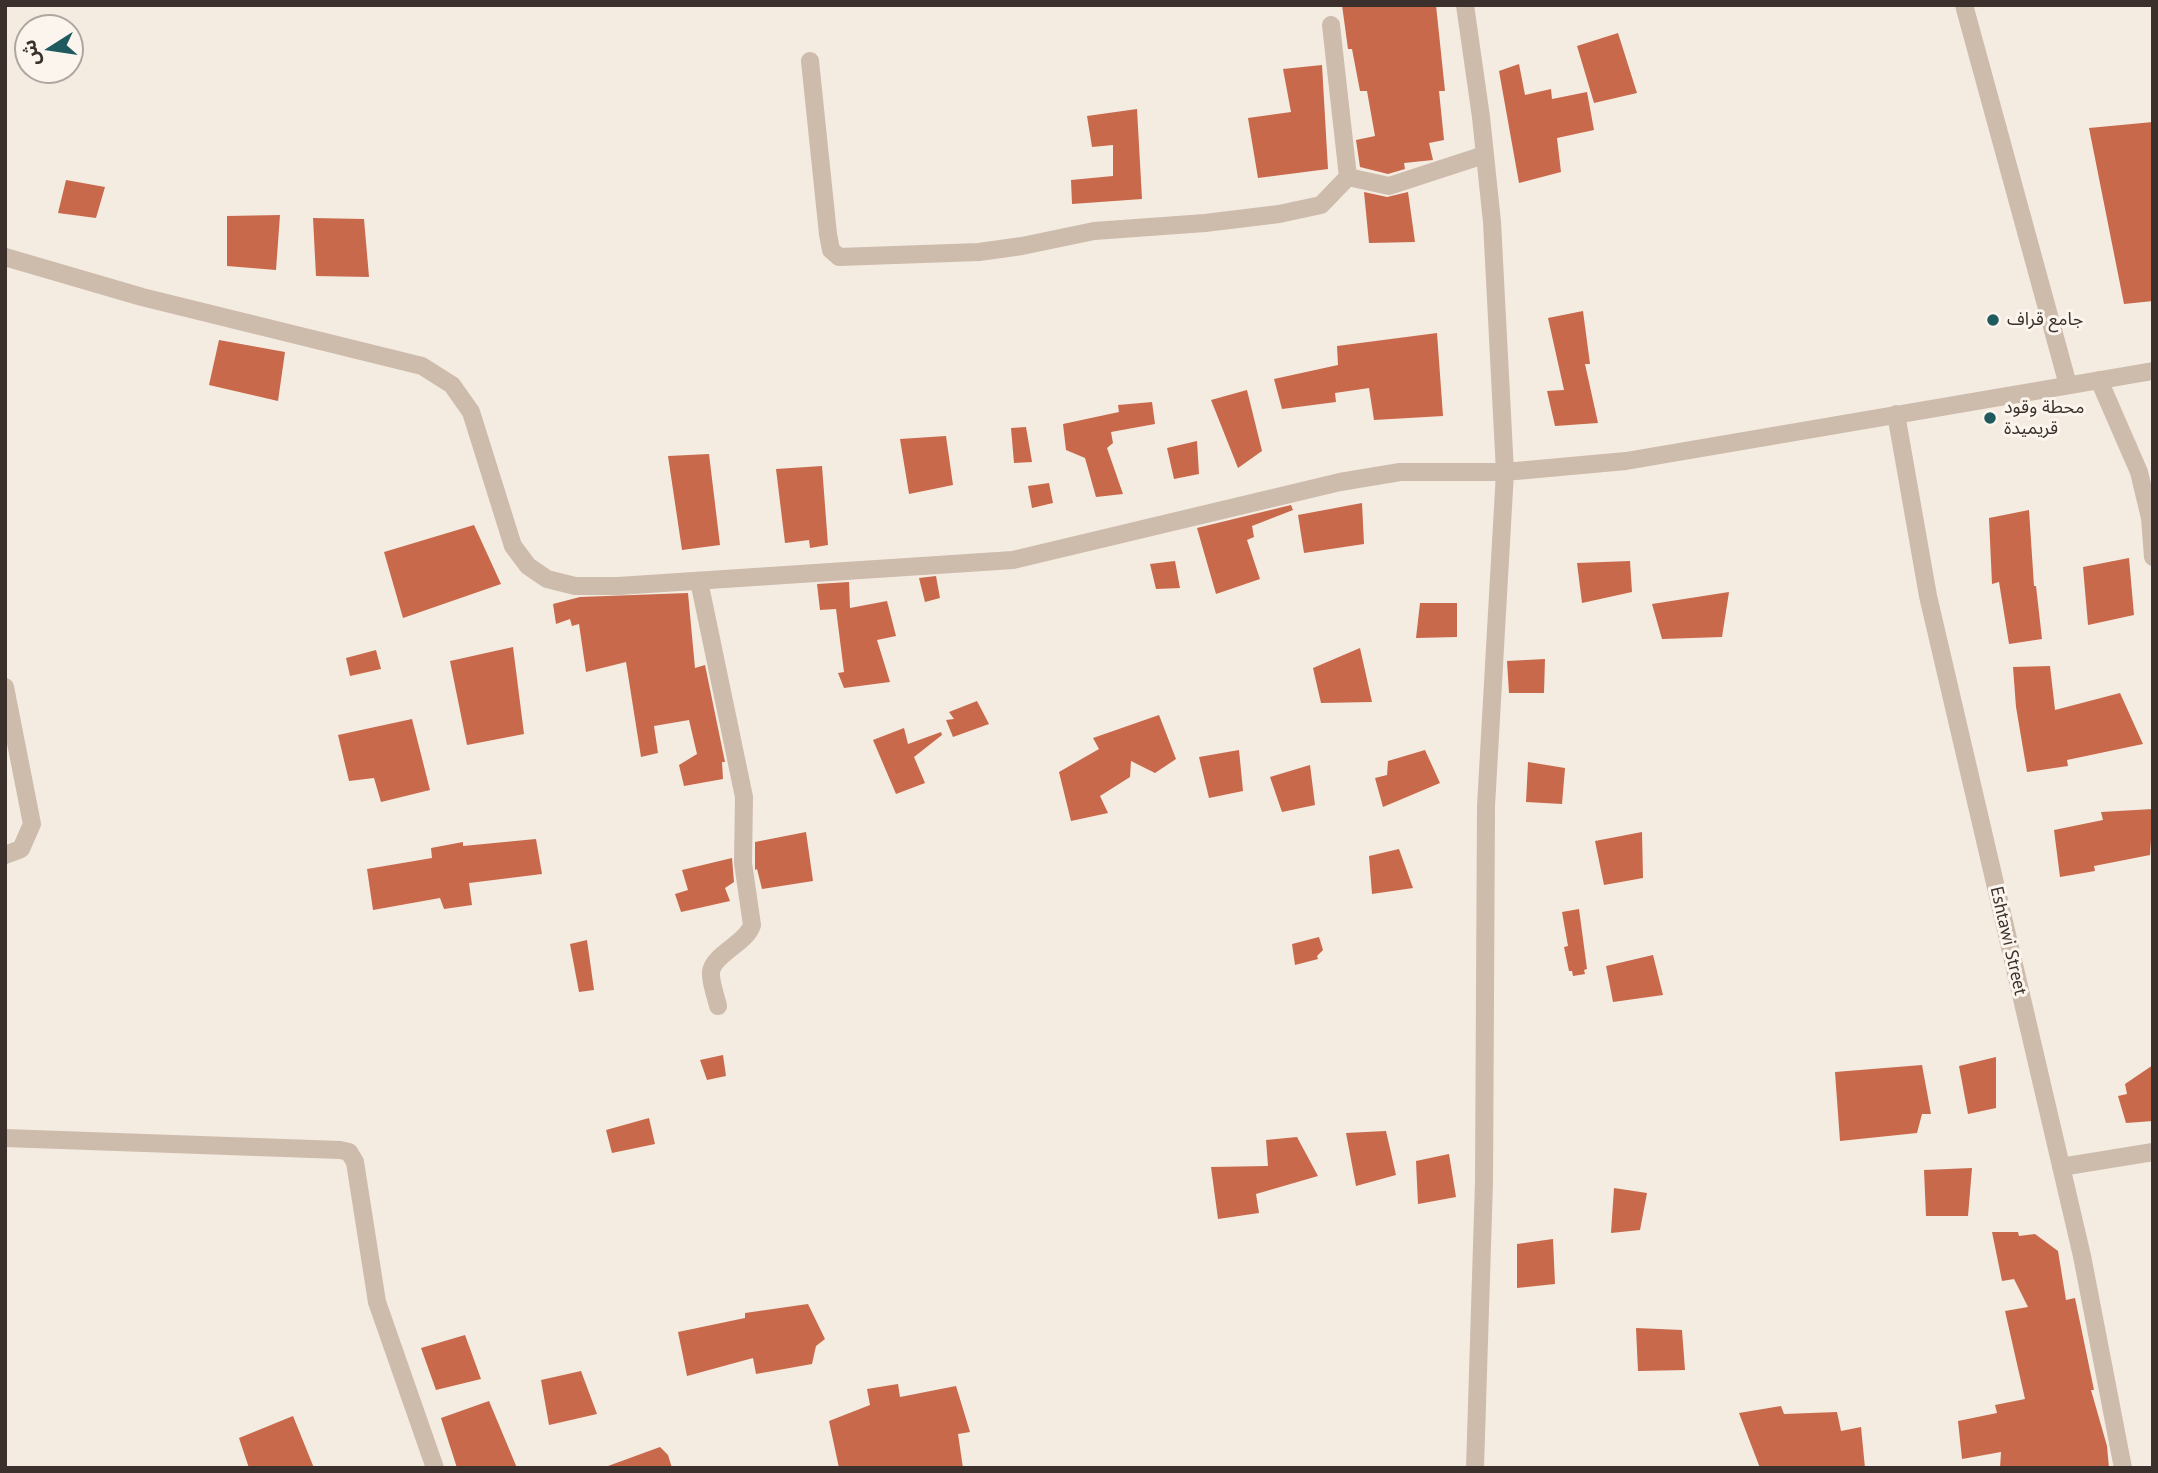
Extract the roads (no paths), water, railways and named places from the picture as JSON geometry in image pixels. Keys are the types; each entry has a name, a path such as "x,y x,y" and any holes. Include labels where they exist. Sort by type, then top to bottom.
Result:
{"street":[{"path":"1465,5 1492,222 1505,472 1486,806 1483,1182 1475,1468"},
{"path":"1964,5 2068,385"},
{"path":"1331,25 1348,177"},
{"path":"810,61 828,234 831,250 839,257 979,252 1022,246 1094,230 1205,223 1279,214 1321,205 1348,177"},
{"path":"1348,177 1389,186 1483,155"},
{"path":"5,257 142,297 422,366 452,385 471,412 513,546 528,566 547,579 575,586 618,586 1013,560 1340,482 1400,472 1505,472 1626,461 2153,371"},
{"path":"2099,380 2139,472 2150,518 2153,557"},
{"name":"Eshtawi Street","path":"1896,414 1928,596 2082,1256 2123,1468"},
{"path":"699,581 744,797 743,863 752,925 749,934 714,964 711,972 718,1006"},
{"path":"5,687 32,824 21,849 5,855"},
{"path":"5,1138 349,1152 355,1162 377,1302 435,1468"},
{"path":"2061,1167 2153,1152"}],"place":[{"name":"جامع قراف","path":"1993,320"},
{"name":"محطة وقود قريميدة","path":"1990,418"}]}
